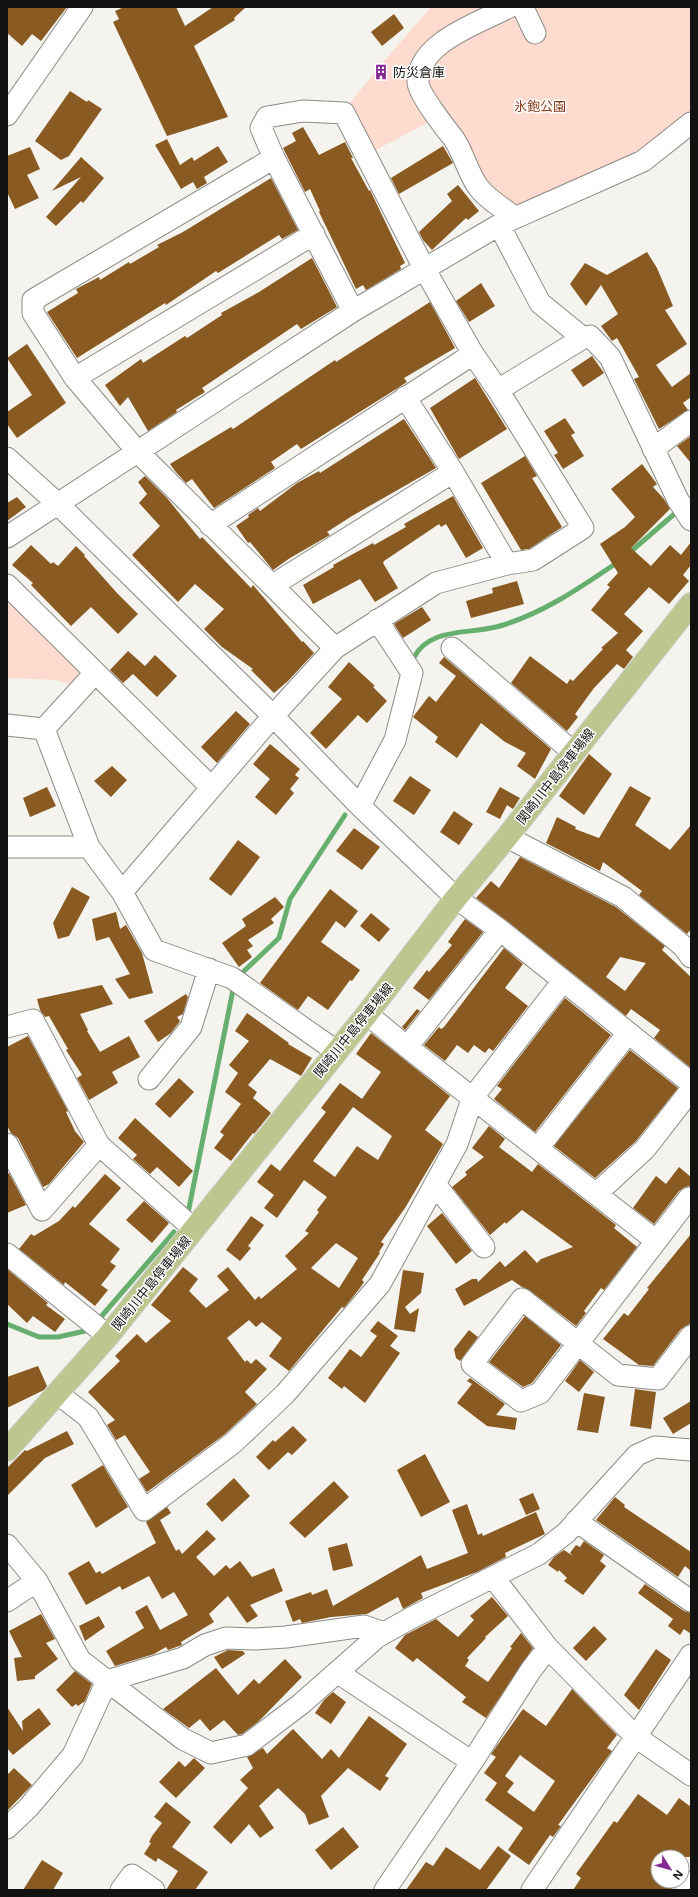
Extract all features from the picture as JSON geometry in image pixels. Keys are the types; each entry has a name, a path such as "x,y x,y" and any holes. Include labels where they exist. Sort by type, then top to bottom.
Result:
{"main road":[{"name":"関崎川中島停車場線","path":"7,1450 108,1336 367,1014 456,898 691,604"}],"street":[{"path":"7,115 82,7"},
{"path":"535,33 519,8 453,34 436,47 422,64 418,84 424,97 456,143 479,188 506,221 540,303 583,338"},
{"path":"122,892 211,787 335,648 436,583 507,564 533,560 583,528 498,390 473,354 425,270 344,113 303,111 267,117 261,128 274,158 353,311"},
{"path":"7,537 353,311 506,221 643,161 691,123"},
{"path":"274,158 34,300 33,312 75,378 137,451 335,648"},
{"path":"75,378 314,234"},
{"path":"498,390 583,338 590,336 610,357 653,449 685,511"},
{"path":"210,525 473,354"},
{"path":"405,397 453,472 507,564"},
{"path":"653,449 691,421"},
{"path":"7,458 58,504 273,716 360,806 456,898 500,930 691,1084"},
{"path":"272,586 453,472"},
{"path":"7,585 211,787"},
{"path":"360,806 395,740 412,673 377,620"},
{"path":"452,648 574,752"},
{"path":"44,729 95,673"},
{"path":"7,725 44,729"},
{"path":"44,729 89,847 122,892 154,950 232,978 336,1051"},
{"path":"507,836 623,897 688,947"},
{"path":"7,847 89,847"},
{"path":"407,1047 500,930"},
{"path":"149,1079 191,1027 209,969"},
{"path":"57,1393 88,1417 144,1510 233,1443 285,1394 380,1284 457,1144 473,1097 563,981"},
{"path":"367,1014 407,1047 655,1240"},
{"path":"7,1027 33,1020 99,1145 194,1229"},
{"path":"538,1148 628,1033"},
{"path":"596,1194 645,1149 691,1090"},
{"path":"7,1144 42,1210 99,1145"},
{"path":"435,1184 484,1247"},
{"path":"691,1200 689,1198 655,1240 578,1343 540,1393 521,1401 472,1364 522,1299 578,1343 618,1375 658,1379 691,1336"},
{"path":"7,1254 108,1336"},
{"path":"7,1545 37,1581 80,1660 182,1739 211,1753 247,1745 301,1704 377,1637 411,1618 539,1554 566,1533 637,1455 655,1447 691,1450"},
{"path":"576,1522 691,1601"},
{"path":"493,1577 548,1648 636,1737 691,1775"},
{"path":"7,1601 37,1581"},
{"path":"7,1828 28,1808 72,1755 107,1681 183,1658 204,1644 226,1638 255,1639 364,1626 384,1633"},
{"path":"385,1890 548,1648"},
{"path":"532,1890 691,1656"},
{"path":"337,1672 472,1762"},
{"path":"121,1890 132,1875 154,1890"},
{"path":"686,1890 691,1882"}],"green space":[{"name":"氷鉋公園","path":"431,7 691,7 691,132 513,228 497,210 487,213 463,179 449,148 429,122 372,152 350,103"},
{"path":"7,593 84,675 74,685 55,680 7,678"}],"building":[{"path":"7,7 67,7 41,41 32,34 22,46 7,33"},
{"path":"124,7 176,7 185,26 213,7 246,7 234,18 235,20 194,46 228,117 167,136 113,22 119,19 115,11"},
{"path":"394,14 404,28 382,46 371,32"},
{"path":"70,91 87,102 88,100 102,109 69,156 61,160 35,141"},
{"path":"303,127 319,155 345,142 353,158 351,158 369,191 370,190 405,263 400,266 401,269 366,290 363,285 356,289 319,212 320,211 310,189 305,192 283,148 296,141 292,133"},
{"path":"167,139 180,165 192,157 194,161 218,146 228,162 204,177 207,183 197,189 193,182 181,189 155,145"},
{"path":"443,146 453,163 399,194 391,178"},
{"path":"30,147 40,169 27,175 39,198 15,209 7,192 7,156"},
{"path":"81,157 104,178 83,203 81,201 56,226 46,217 81,177 52,191"},
{"path":"271,178 298,230 282,239 279,235 218,273 216,271 166,305 165,303 77,358 47,312 78,293 76,289 99,277 100,280 129,262 130,264 159,247 157,245 183,232"},
{"path":"458,185 479,211 468,220 466,218 432,250 423,240 419,232 452,201 447,194"},
{"path":"647,252 657,268 673,306 665,310 687,344 656,365 672,387 691,373 691,397 683,403 688,410 659,429 634,379 639,377 617,338 612,341 601,326 618,314 601,285 586,306 570,284 585,263 607,275"},
{"path":"312,258 337,307 301,329 297,324 202,388 205,392 176,410 177,412 148,431 128,397 120,406 105,385 141,359 143,363 185,336 187,338 222,315 221,313 259,292"},
{"path":"481,283 495,306 469,322 456,301"},
{"path":"430,302 455,348 404,378 407,382 301,449 297,444 271,462 275,468 214,508 192,479 186,483 170,464 231,427 233,429 335,360 336,362"},
{"path":"27,344 66,403 17,438 7,424 7,412 32,395 7,358"},
{"path":"592,356 604,373 583,387 571,370"},
{"path":"475,378 507,429 459,459 430,408"},
{"path":"565,418 575,433 571,435 584,456 563,469 554,455 558,453 544,431"},
{"path":"404,419 436,468 352,516 327,532 330,535 290,558 273,570 250,542 248,543 236,526 249,517 248,515 258,508 260,511 297,483 319,471 320,473"},
{"path":"691,436 691,463 677,446"},
{"path":"525,456 537,476 532,478 562,527 529,549 521,550 481,483"},
{"path":"642,464 657,484 653,487 664,499 670,509 631,548 651,566 670,545 681,555 691,542 691,565 683,575 689,581 669,604 649,587 624,614 643,631 626,650 633,657 624,669 617,664 594,688 575,714 578,717 567,731 511,683 530,656 567,684 570,679 573,681 603,649 601,648 618,633 591,610 610,587 607,585 618,573 600,544 625,527 635,517 611,489"},
{"path":"145,476 167,498 200,539 202,537 251,588 253,585 302,642 303,641 314,653 288,681 274,693 251,670 253,669 222,647 204,629 224,609 195,584 178,602 132,555 160,526 139,503 147,494 138,482"},
{"path":"453,496 483,548 466,558 446,524 441,527 439,524 384,561 383,563 398,588 375,602 360,579 313,604 303,585 334,567 333,565 406,527 404,524"},
{"path":"17,497 26,507 7,521 7,503"},
{"path":"31,545 51,564 53,562 58,566 76,546 117,593 138,614 118,634 91,607 71,626 31,585 33,583 12,565"},
{"path":"517,581 524,604 471,618 466,601 493,593 492,588"},
{"path":"422,607 431,620 403,638 394,624"},
{"path":"128,651 145,666 155,655 177,676 157,697 133,674 123,683 110,670"},
{"path":"444,657 551,749 535,779 517,766 526,753 505,742 481,723 457,758 435,742 438,737 413,717 429,696 436,702 456,676 439,663"},
{"path":"349,662 375,686 373,687 387,701 367,723 358,715 326,749 310,733 342,699 328,687"},
{"path":"236,711 250,724 217,763 201,747"},
{"path":"270,744 300,769 295,775 299,778 290,789 294,793 276,815 255,797 270,779 253,764"},
{"path":"589,754 612,774 584,815 559,796"},
{"path":"112,766 127,780 111,797 94,781"},
{"path":"410,776 431,790 414,815 393,801"},
{"path":"630,786 651,798 635,825 670,850 691,825 691,929 687,934 639,895 642,891 603,862 600,871 546,843 557,817 576,827 575,829 599,838"},
{"path":"47,787 56,806 30,817 23,798"},
{"path":"500,787 520,798 513,809 507,805 500,819 486,812"},
{"path":"454,811 473,824 459,845 440,832"},
{"path":"354,828 380,847 362,870 336,851"},
{"path":"238,840 260,857 231,896 209,879"},
{"path":"520,857 616,907 665,946 662,950 691,977 691,1068 654,1038 660,1030 631,1009 626,1016 476,898 491,881 499,888","holes":["620,957 646,963 625,991 606,977"]},
{"path":"72,887 90,897 69,936 58,939 53,923"},
{"path":"330,889 358,911 345,928 336,921 321,942 360,970 352,981 350,980 328,1010 308,996 298,1010 260,983"},
{"path":"275,897 284,907 271,919 274,923 248,940 253,946 247,950 252,957 239,967 222,943 246,926 242,919"},
{"path":"116,912 120,929 126,925 142,953 153,993 129,999 115,979 130,974 109,937 96,941 92,919"},
{"path":"371,913 390,929 379,942 360,926"},
{"path":"465,919 483,932 429,1000 413,988 427,970 429,972 452,945 448,942"},
{"path":"504,948 523,964 505,988 528,1006 493,1051 489,1048 485,1053 474,1045 468,1053 457,1045 445,1061 424,1045 439,1027 441,1029 444,1027"},
{"path":"102,985 113,1004 80,1014 88,1030 87,1031 100,1052 129,1036 140,1057 112,1072 118,1083 89,1100 77,1078 82,1075 66,1050 68,1049 49,1016 45,1017 40,1010 37,999"},
{"path":"186,994 188,997 183,1014 177,1017 180,1021 171,1033 158,1042 144,1021"},
{"path":"565,998 611,1035 535,1132 494,1099 502,1089 497,1086"},
{"path":"417,1009 420,1011 405,1030 402,1027"},
{"path":"247,1013 289,1043 288,1044 312,1058 301,1076 270,1059 248,1085 257,1092 253,1098 271,1113 231,1161 214,1148 224,1135 220,1132 241,1104 225,1092 238,1073 229,1065 249,1041 235,1031"},
{"path":"371,1033 450,1096 425,1130 443,1144 405,1208 381,1242 384,1244 379,1252 380,1253 362,1280 364,1282 360,1288 344,1308 342,1307 289,1371 269,1356 282,1338 262,1322 256,1327 249,1320 227,1338 245,1362 247,1360 251,1364 256,1359 267,1369 245,1392 257,1404 225,1434 147,1492 139,1479 150,1472 125,1435 116,1440 107,1425 115,1420 88,1392 120,1361 115,1356 137,1334 146,1343 171,1321 151,1305 183,1267 198,1279 189,1291 206,1308 229,1290 217,1276 228,1267 255,1300 259,1296 261,1299 297,1269 285,1256 309,1233 305,1231 319,1212 317,1210 327,1197 304,1180 277,1218 264,1208 274,1195 257,1182 271,1164 280,1171 326,1112 321,1108 340,1083 362,1099 381,1072 356,1054","holes":["353,1107 392,1136 378,1160 357,1146 335,1177 313,1161","336,1243 358,1258 339,1288 311,1268"]},
{"path":"28,1036 68,1111 66,1112 75,1131 84,1142 49,1184 43,1187 18,1138 11,1133 7,1126 7,1047"},
{"path":"630,1050 678,1088 636,1141 595,1178 554,1146"},
{"path":"179,1078 194,1092 170,1118 155,1104"},
{"path":"135,1118 193,1171 179,1187 157,1167 150,1174 133,1159 137,1155 118,1138"},
{"path":"489,1126 505,1139 499,1147 532,1172 538,1164 616,1225 614,1228 637,1247 604,1290 601,1288 584,1311 586,1313 576,1326 529,1290 512,1280 464,1306 455,1289 472,1279 477,1279 478,1282 500,1261 505,1267 525,1250 537,1263 541,1259 573,1247 522,1210 490,1235 452,1187 467,1175 465,1172 484,1157 472,1148"},
{"path":"679,1167 691,1177 691,1186 685,1187 679,1191 654,1224 633,1208 656,1176 666,1184"},
{"path":"9,1173 26,1205 7,1213 7,1174"},
{"path":"105,1174 121,1188 89,1224 120,1249 110,1262 116,1266 101,1285 108,1290 95,1306 65,1282 64,1285 19,1249 31,1234 34,1236 59,1221 73,1206 75,1208"},
{"path":"144,1201 169,1223 152,1243 126,1220"},
{"path":"442,1213 472,1251 456,1264 427,1226"},
{"path":"251,1216 264,1225 248,1246 251,1248 240,1261 226,1250"},
{"path":"691,1234 691,1323 681,1329 653,1366 639,1365 603,1339 624,1313 628,1316 649,1289 647,1288"},
{"path":"7,1269 48,1303 46,1305 65,1319 55,1332 33,1316 27,1323 7,1304"},
{"path":"403,1270 424,1273 421,1293 405,1307 410,1314 419,1308 415,1332 394,1329"},
{"path":"525,1316 561,1345 532,1383 523,1387 489,1362"},
{"path":"378,1321 398,1336 390,1346 400,1353 365,1403 344,1386 342,1389 328,1378 350,1349 361,1357 377,1336 370,1331"},
{"path":"469,1330 478,1337 460,1361 456,1358 454,1349"},
{"path":"580,1360 594,1372 579,1392 565,1381"},
{"path":"38,1366 47,1386 44,1390 7,1408 7,1377"},
{"path":"470,1378 505,1404 496,1415 517,1418 515,1430 487,1426 457,1403 472,1384 467,1381"},
{"path":"635,1389 656,1392 651,1429 630,1426"},
{"path":"584,1393 605,1397 598,1433 577,1430"},
{"path":"691,1401 691,1423 673,1434 663,1418"},
{"path":"293,1426 307,1440 292,1455 288,1452 269,1470 256,1457 273,1440 275,1442"},
{"path":"67,1431 74,1444 45,1458 7,1496 7,1468 25,1450 27,1451"},
{"path":"425,1454 450,1502 421,1517 397,1470"},
{"path":"103,1465 128,1507 96,1528 71,1485"},
{"path":"234,1478 250,1496 222,1522 206,1504"},
{"path":"334,1481 349,1497 305,1538 289,1523"},
{"path":"533,1493 540,1509 526,1515 519,1499"},
{"path":"615,1497 625,1505 624,1507 691,1552 691,1571 685,1566 678,1577 596,1520"},
{"path":"467,1504 478,1535 482,1533 483,1536 536,1512 545,1534 505,1553 506,1557 477,1572 421,1593 423,1598 403,1609 398,1597 367,1614 331,1617 302,1623 300,1619 293,1622 285,1601 311,1592 312,1595 327,1589 333,1606 421,1555 427,1569 468,1553 452,1510"},
{"path":"167,1507 171,1513 160,1520 176,1551 179,1549 182,1554 207,1530 216,1539 196,1557 214,1576 226,1565 230,1569 240,1561 252,1577 274,1568 283,1591 250,1605 258,1616 247,1623 228,1596 209,1614 214,1622 181,1642 182,1645 168,1650 166,1647 154,1654 115,1666 106,1651 144,1628 135,1612 147,1605 160,1630 188,1615 174,1592 162,1599 149,1576 122,1590 120,1586 86,1605 68,1573 89,1561 96,1573 100,1571 102,1574 156,1543 146,1522"},
{"path":"584,1541 604,1555 600,1561 606,1566 583,1595 564,1581 567,1578 559,1570 558,1572 548,1565 554,1557 564,1550 573,1556 570,1553 576,1545 580,1547"},
{"path":"347,1543 353,1566 333,1571 328,1548"},
{"path":"645,1584 684,1611 691,1613 691,1634 684,1629 680,1635 668,1626 673,1619 638,1593"},
{"path":"492,1597 508,1616 485,1637 486,1638 467,1658 469,1660 465,1666 488,1682 512,1648 510,1647 521,1633 533,1648 486,1718 462,1702 466,1697 417,1658 413,1662 395,1648 405,1635 436,1619 458,1637 474,1620 470,1616"},
{"path":"41,1614 55,1639 46,1643 58,1659 35,1676 35,1679 17,1681 14,1658 22,1657 9,1631"},
{"path":"99,1616 105,1627 85,1641 79,1626"},
{"path":"594,1626 607,1639 586,1661 573,1648"},
{"path":"656,1649 671,1660 639,1710 624,1695"},
{"path":"228,1650 243,1651 245,1654 222,1669 214,1657"},
{"path":"285,1659 302,1677 258,1722 242,1734 238,1735 224,1720 210,1731 200,1719 189,1728 163,1709 216,1668 238,1695 254,1679 259,1684"},
{"path":"75,1671 92,1684 85,1701 78,1706 76,1704 72,1707 56,1690"},
{"path":"572,1689 617,1735 607,1748 612,1751 558,1825 561,1826 553,1837 550,1835 529,1865 508,1850 523,1828 485,1800 497,1783 484,1773 496,1757 491,1754 523,1709 546,1726","holes":["520,1755 555,1781 534,1812 507,1792 514,1783 505,1776"]},
{"path":"333,1692 346,1702 331,1724 315,1713 324,1700"},
{"path":"7,1707 23,1731 22,1721 39,1708 51,1724 13,1755 7,1748"},
{"path":"369,1716 407,1744 385,1776 389,1778 380,1791 348,1768 321,1796 329,1817 309,1825 305,1814 278,1788 259,1806 274,1828 260,1838 249,1824 231,1844 213,1827 248,1788 240,1780 253,1768 247,1757 263,1748 267,1754 293,1729 322,1759 331,1749 339,1758"},
{"path":"194,1758 205,1768 176,1798 159,1782 179,1761 185,1767"},
{"path":"14,1768 32,1785 7,1811 7,1775"},
{"path":"638,1794 667,1815 679,1798 691,1807 691,1857 690,1849 650,1849 650,1889 674,1890 573,1890 581,1878 576,1874 614,1821 617,1823"},
{"path":"166,1802 191,1822 172,1847 208,1872 195,1890 166,1890 178,1871 158,1858 156,1862 144,1854 151,1843 149,1842 152,1836 162,1823 154,1817"},
{"path":"343,1827 359,1847 331,1870 315,1850"},
{"path":"498,1846 511,1856 486,1890 406,1890 426,1862 433,1866 446,1847 480,1870"},
{"path":"42,1860 63,1873 53,1890 23,1890"}],"waterway":[{"path":"629,553 679,510"},
{"path":"413,659 420,648 429,641 440,636 500,626 516,621 547,607 618,562"},
{"path":"243,972 279,938 290,899 345,815"},
{"path":"188,1213 233,990"},
{"path":"100,1318 174,1232"},
{"path":"7,1324 39,1337 58,1337 85,1331"}],"place":[{"name":"防災倉庫","path":"381,72"}]}
